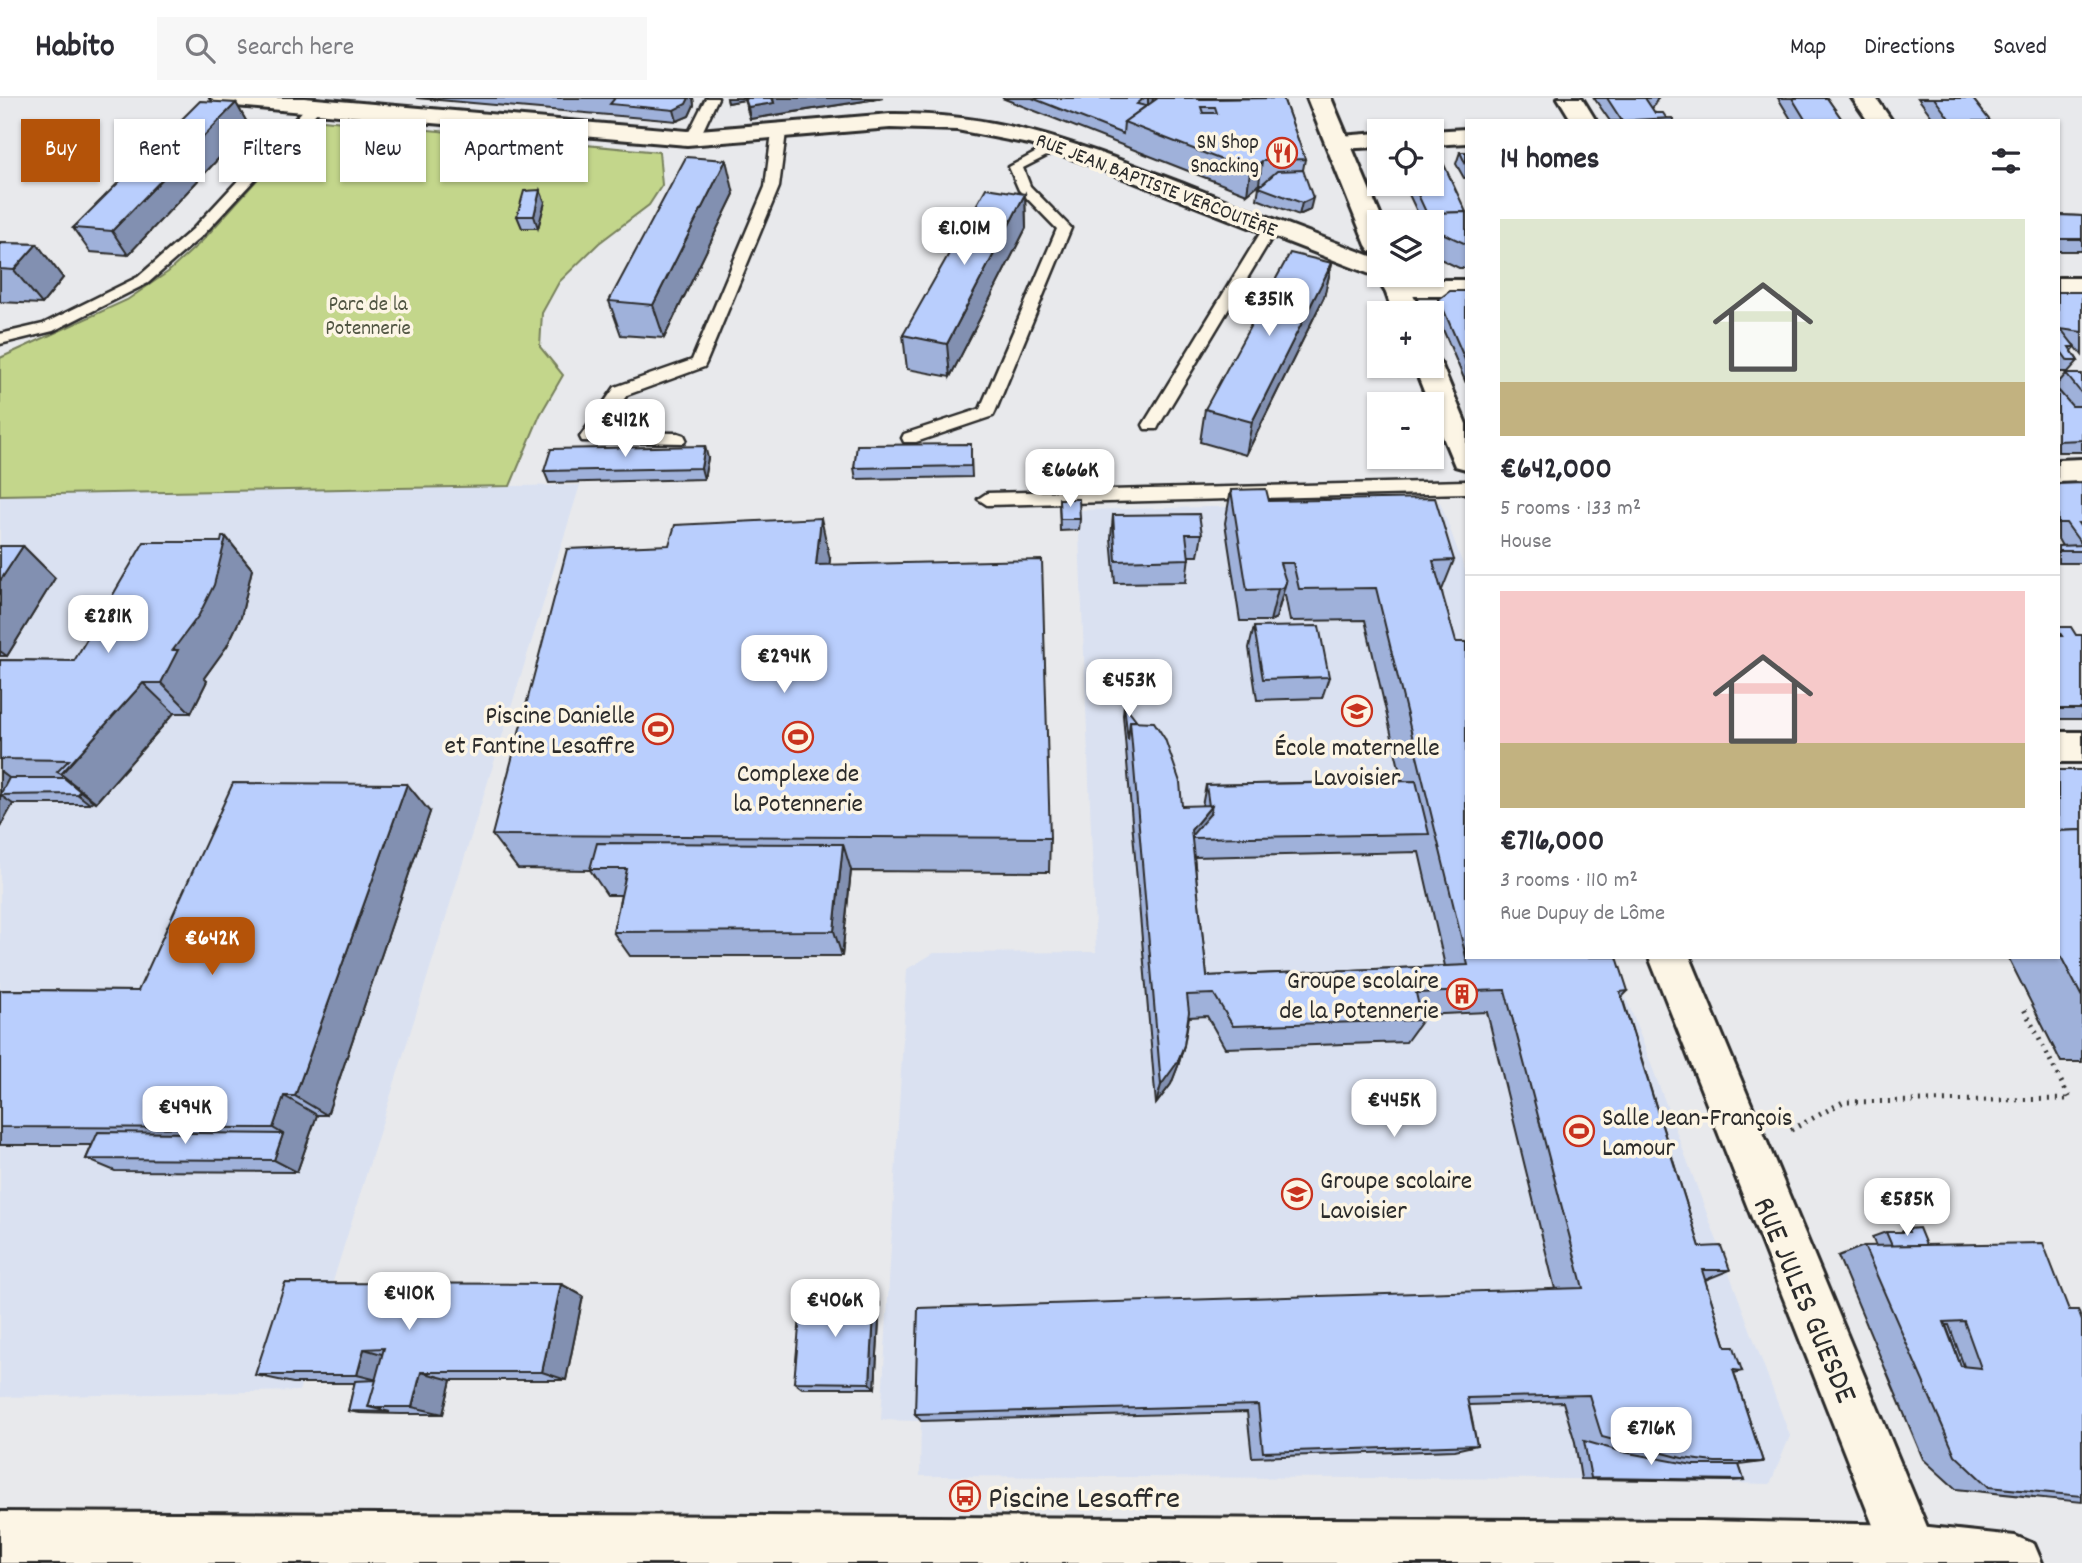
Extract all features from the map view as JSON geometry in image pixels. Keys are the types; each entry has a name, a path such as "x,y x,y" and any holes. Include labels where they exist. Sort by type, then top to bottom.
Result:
{"street":[{"name":"RUE JEAN BAPTISTE VERCOUTÈRE","path":"223,98 307,103 693,138 890,121 931,109 1059,144 1271,227 1367,273"},
{"path":"1319,98 1367,216"},
{"path":"1570,98 1583,119"},
{"path":"1864,98 1879,119"},
{"path":"1444,137 1465,136"},
{"path":"1337,142 1367,141"},
{"path":"2060,286 2082,286"},
{"path":"1430,287 1465,288"},
{"path":"1433,378 1465,457"},
{"path":"2060,471 2082,470"},
{"path":"2060,747 2082,747"},
{"name":"RUE JULES GUESDE","path":"1670,959 1746,1153 1913,1557"},
{"path":"0,1539 228,1552 1555,1547 1913,1557 2015,1563"}],"lane":[{"path":"693,138 712,98"},
{"path":"0,339 48,328 143,280 198,232 307,103"},
{"path":"678,439 589,436 621,391 698,363 772,187 779,132"},
{"path":"910,438 987,412 1064,228 1024,187 1016,167 1059,144"},
{"path":"1151,425 1271,227"},
{"path":"987,499 1465,487"}],"path":[{"path":"1746,1153 1843,1102 2070,1099 2024,1009"}],"shaded area":[{"path":"580,485 299,1391 0,1397 0,494"},
{"name":"Groupe scolaire Lavoisier","path":"1440,502 1465,570 1465,959 1612,959 1790,1436 1770,1484 1581,1479 920,1476 921,1421 881,1420 907,969 934,953 1096,952 1078,510"}],"green space":[{"name":"Parc de la Potennerie","path":"326,120 340,122 340,182 426,182 426,130 440,131 440,182 588,182 588,145 659,152 662,185 649,205 599,243 559,282 542,313 540,347 563,375 540,415 510,486 0,495 0,358 127,300 168,272 203,240 255,182 326,182"}],"building":[{"path":"615,98 689,98 686,104 674,110 610,104"},
{"path":"745,98 772,98 774,103 748,107"},
{"path":"1032,98 1140,98 1143,99 1137,104 1146,106 1124,122 1123,134"},
{"path":"1158,98 1283,98 1305,159 1262,161 1250,171 1124,122","holes":["1201,107 1215,107 1217,113 1203,113"]},
{"path":"1607,98 1645,98 1655,113 1663,113 1667,119 1621,119"},
{"path":"1792,98 1827,98 1842,119 1805,119"},
{"path":"1934,98 1972,98 1988,119 1950,119"},
{"path":"200,101 236,103 205,135 205,119 182,119"},
{"path":"686,157 726,160 653,305 609,301"},
{"path":"1444,165 1465,212 1425,210 1419,196 1444,196"},
{"path":"1303,170 1313,198 1302,203 1259,187 1277,171"},
{"path":"119,182 159,182 112,231 73,228"},
{"path":"986,188 1025,194 947,344 903,335"},
{"path":"540,190 534,216 517,216 524,191"},
{"path":"1465,212 1465,244 1444,234 1444,213"},
{"path":"2060,215 2082,216 2082,239 2060,239"},
{"path":"0,243 37,244 14,270 0,269"},
{"path":"1290,253 1332,263 1252,422 1205,409"},
{"path":"1450,291 1465,291 1465,360 1444,311 1444,301 1440,301"},
{"path":"2060,292 2082,292 2082,332 2061,329 2075,347 2069,347 2078,361 2068,361 2060,350"},
{"path":"2066,374 2082,374 2082,394"},
{"path":"2060,392 2072,406 2082,406 2082,440 2060,441"},
{"path":"971,444 971,466 854,468 857,445"},
{"path":"705,446 701,468 544,471 551,449"},
{"path":"2082,483 2082,523 2078,523 2082,529 2082,545 2066,523 2060,523 2060,484"},
{"path":"1266,489 1269,501 1435,498 1454,560 1433,561 1456,642 1465,642 1465,953 1376,588 1299,589 1293,563 1280,563 1286,582 1284,587 1247,590 1231,490"},
{"path":"1059,499 1079,499 1080,519 1060,519"},
{"path":"1199,514 1202,534 1186,534 1189,559 1116,561 1113,515"},
{"name":"Complexe de la Potennerie","path":"821,518 816,565 1042,560 1050,838 492,835 567,549 669,545 675,525"},
{"path":"222,537 226,537 214,585 199,615 173,650 178,650 161,683 143,683 61,774 57,772 69,760 0,759 0,660 74,661 144,542 221,542"},
{"path":"2082,545 2082,551 2060,551 2060,546"},
{"path":"0,546 23,546 0,581"},
{"path":"1319,626 1329,677 1263,679 1254,627"},
{"path":"2060,627 2071,627 2076,635 2082,635 2082,709 2060,709"},
{"path":"1124,704 1137,721 1130,721 1128,740"},
{"name":"Groupe scolaire de la Potennerie","path":"1130,721 1154,722 1165,739 1180,782 1182,806 1212,805 1191,830 1207,976 1468,965 1466,959 1618,959 1628,991 1620,992 1700,1247 1721,1246 1730,1270 1702,1270 1726,1347 1734,1347 1742,1371 1733,1370 1763,1462 1715,1462 1682,1458 1602,1437 1589,1395 1467,1398 1477,1445 1263,1452 1258,1405 915,1414 918,1308 1583,1288 1505,990 1416,993 1422,1020 1233,1026 1214,994 1187,995 1189,1012 1184,1045 1177,1063 1161,1085"},
{"path":"2060,770 2082,770 2082,830 2060,831"},
{"path":"9,778 64,778 80,791 77,794 0,795"},
{"path":"1416,781 1429,834 1192,838 1210,814 1212,805 1209,806 1206,785"},
{"path":"233,783 407,784 295,1096 284,1096 273,1128 0,1127 0,990 138,991"},
{"path":"2082,830 2082,997 2060,955 2060,831"},
{"path":"597,843 843,844 834,931 613,932 627,869 590,869"},
{"path":"98,1132 283,1134 274,1160 86,1159"},
{"path":"1919,1228 1926,1245 1892,1246 1886,1232 1909,1232 1908,1229"},
{"path":"2043,1243 2069,1310 2078,1310 2082,1321 2082,1496 1989,1487 1955,1455 1864,1246","holes":["1964,1321 1981,1368 1961,1366 1944,1322"]},
{"path":"285,1283 561,1284 542,1372 421,1372 412,1407 368,1407 384,1348 364,1349 357,1375 255,1375"},
{"path":"802,1295 875,1295 870,1383 794,1382"},
{"path":"1946,1325 1949,1325 1964,1366 1961,1366"},
{"path":"376,1380 368,1407 390,1412 348,1411 355,1381"},
{"path":"1584,1441 1623,1452 1693,1465 1739,1465 1744,1480 1591,1478"}],"place":[{"name":"SN Shop Snacking","path":"1282,153"},
{"name":"École maternelle Lavoisier","path":"1357,711"},
{"name":"Piscine Danielle et Fantine Lesaffre","path":"658,729"},
{"name":"Complexe de la Potennerie","path":"798,737"},
{"name":"Groupe scolaire de la Potennerie","path":"1462,994"},
{"name":"Salle Jean-François Lamour","path":"1579,1131"},
{"name":"Groupe scolaire Lavoisier","path":"1297,1194"},
{"name":"Piscine Lesaffre","path":"965,1496"}]}
